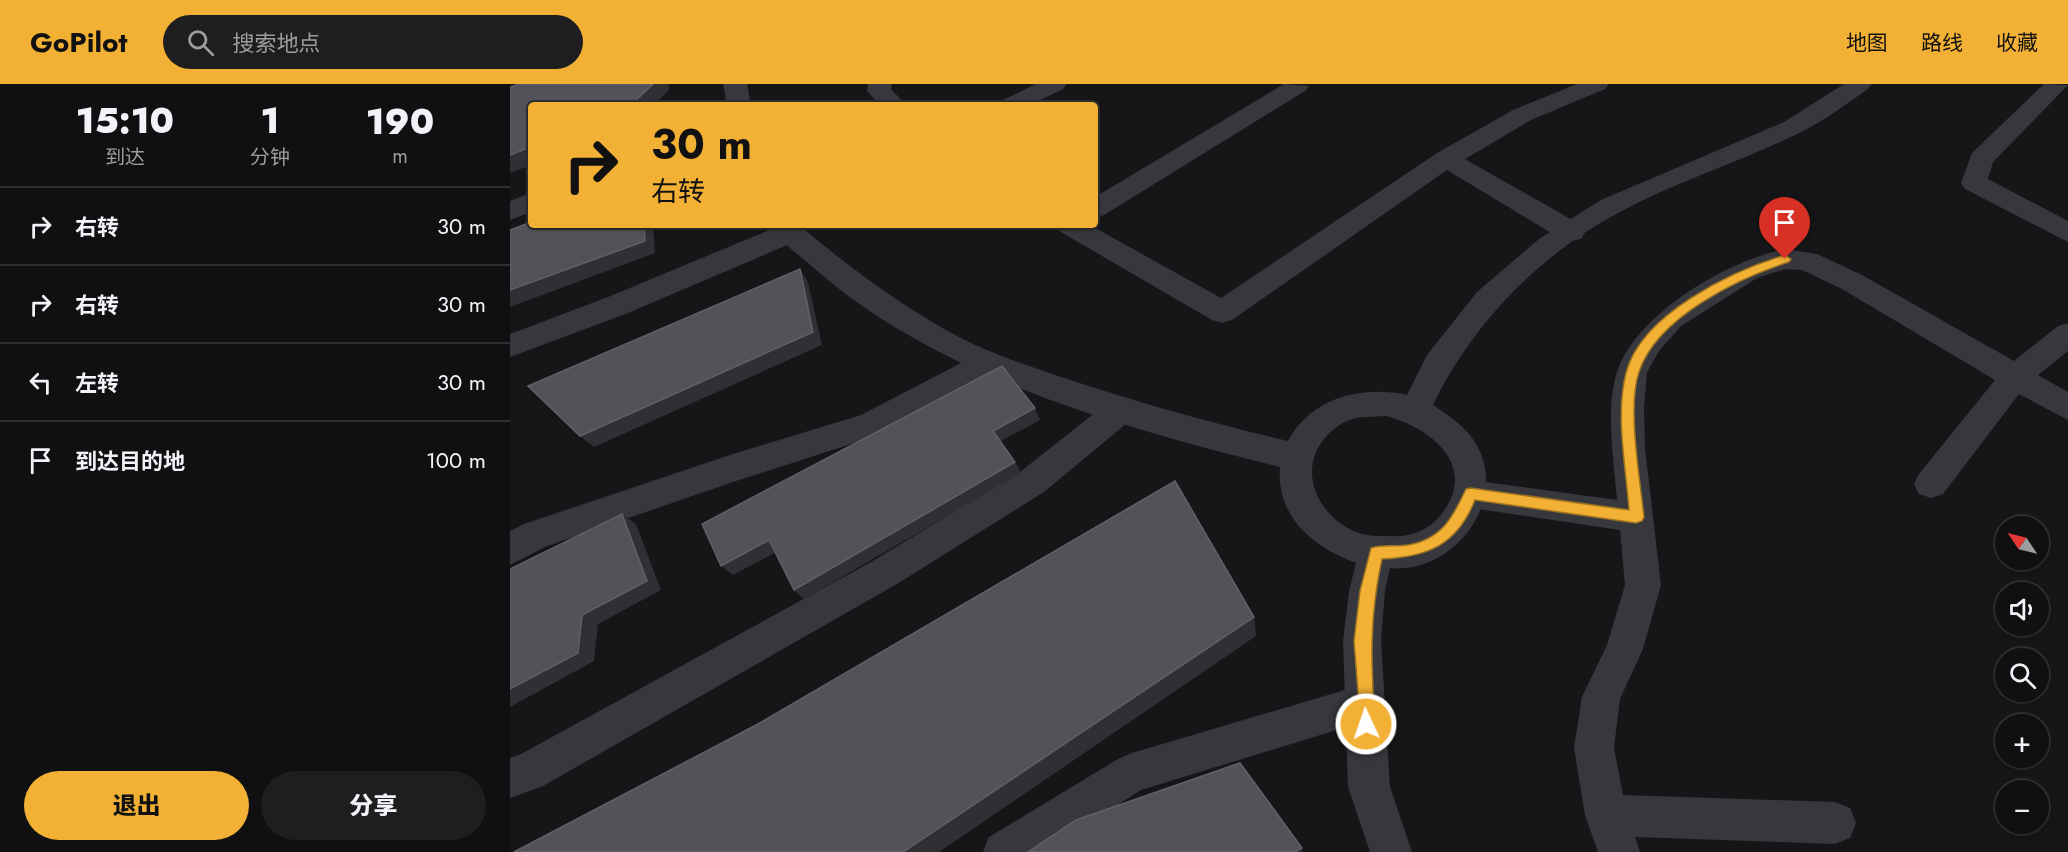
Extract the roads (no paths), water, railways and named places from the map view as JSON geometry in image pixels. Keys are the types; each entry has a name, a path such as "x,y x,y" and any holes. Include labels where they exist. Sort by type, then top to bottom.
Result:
{"street":[{"path":"735,84 738,102"},
{"path":"880,84 879,91 891,102"},
{"path":"1017,102 1054,84"},
{"path":"1074,228 1222,312 1446,159 1522,115 1597,84"},
{"path":"1415,410 1438,363 1487,299 1549,246 1610,206 1793,127 1860,84"},
{"path":"2057,84 1980,159 1974,183 2068,233"},
{"path":"1098,207 1297,86"},
{"path":"1446,159 1571,232"},
{"path":"510,210 528,203"},
{"path":"510,346 618,305 785,229 841,276 894,313 950,346 987,362 1122,409 1215,437 1296,457"},
{"path":"1836,823 1612,834 1594,748 1601,697 1624,649 1643,585 1628,428 1632,372 1648,343 1671,318 1747,271 1766,263 1785,259 1807,261 1826,268 2068,407"},
{"path":"1931,484 2015,377 2068,334"},
{"path":"510,549 536,535 723,471 871,425 987,362"},
{"path":"1386,403 1415,410 1440,423 1460,443 1470,468 1471,494 1460,519 1439,540 1410,551 1376,553 1346,545 1320,528 1302,507 1294,482 1296,457 1309,434 1329,416 1356,405 1386,403"},
{"path":"510,778 529,772 884,573 1032,482 1122,409"},
{"path":"1471,494 1636,517"},
{"path":"1376,553 1367,591 1362,641 1365,703 1370,787 1391,852"},
{"path":"1004,852 1132,773 1365,703"}]}
